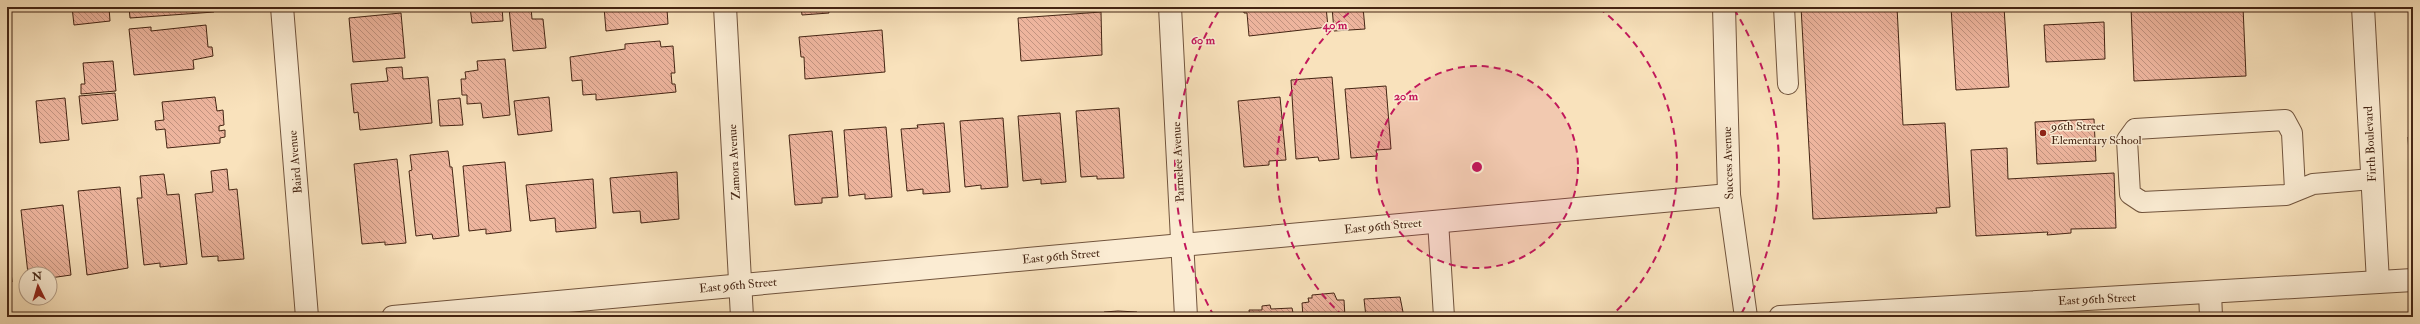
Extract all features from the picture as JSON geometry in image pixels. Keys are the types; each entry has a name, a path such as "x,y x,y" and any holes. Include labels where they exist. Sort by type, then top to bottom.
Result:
{"street":[{"name":"Baird Avenue","path":"282,7 307,317"},
{"name":"Zamora Avenue","path":"725,7 742,317"},
{"name":"Parmelee Avenue","path":"1170,7 1186,317"},
{"name":"Success Avenue","path":"1724,7 1729,195 1746,317"},
{"name":"Firth Boulevard","path":"2363,7 2378,282"},
{"name":"East 96th Street","path":"393,317 1729,195"},
{"name":"East 96th Street","path":"1780,317 2413,280"},
{"path":"2210,292 2211,317"}],"lane":[{"path":"1784,7 1788,84"},
{"path":"2295,190 2292,133 2285,120 2135,129 2127,140 2130,194 2142,202 2286,196 2295,190 2313,184 2372,179"},
{"path":"1438,221 1444,317"}],"building":[{"path":"72,7 109,7 110,21 74,25"},
{"path":"129,7 214,7 214,12 130,18"},
{"path":"470,7 502,7 503,21 472,23"},
{"path":"509,7 531,7 532,19 543,19 546,48 513,51"},
{"path":"604,7 674,8 667,9 668,24 606,31"},
{"path":"801,7 828,7 829,13 802,15"},
{"path":"881,7 927,7 881,11"},
{"path":"1243,7 1326,7 1328,27 1249,36 1247,13 1244,13"},
{"path":"1332,7 1363,7 1365,29 1334,31"},
{"path":"1801,7 1897,7 1903,125 1945,123 1950,207 1936,208 1937,213 1813,219"},
{"path":"1951,7 2004,7 2009,87 1956,90"},
{"path":"2131,7 2243,7 2246,76 2134,81"},
{"path":"1101,12 1102,55 1021,61 1018,18"},
{"path":"401,13 405,58 353,62 349,18"},
{"path":"2104,22 2105,59 2046,62 2044,25"},
{"path":"206,25 208,47 212,47 213,56 193,60 194,69 134,75 129,29 151,27 151,31"},
{"path":"882,30 885,72 805,79 804,57 801,57 799,37"},
{"path":"660,41 661,47 673,46 675,73 671,73 672,84 675,84 676,92 596,100 596,94 583,95 582,80 572,81 570,57 625,49 625,44"},
{"path":"505,59 510,115 483,118 481,103 467,104 467,95 462,95 461,79 466,79 465,72 478,70 477,61"},
{"path":"113,61 116,91 81,94 81,84 85,84 83,63"},
{"path":"402,67 403,79 428,77 432,123 360,130 358,112 354,113 351,84 388,81 386,68"},
{"path":"1332,77 1339,159 1319,161 1318,157 1296,159 1291,80"},
{"path":"1386,86 1391,149 1376,150 1377,156 1351,158 1345,89"},
{"path":"115,93 118,120 82,124 79,96"},
{"path":"215,97 217,111 223,110 224,125 219,126 219,131 225,130 225,137 220,138 220,143 167,148 165,129 156,130 155,121 164,120 162,102"},
{"path":"549,97 552,131 518,135 514,101"},
{"path":"1280,97 1286,160 1269,161 1269,165 1244,167 1238,101"},
{"path":"65,98 69,140 40,143 36,101"},
{"path":"460,98 463,125 440,126 438,100"},
{"path":"1119,108 1124,178 1097,179 1097,176 1081,177 1076,111"},
{"path":"1060,113 1066,182 1041,184 1041,179 1023,181 1018,116"},
{"path":"1003,118 1008,187 981,189 981,185 965,187 960,121"},
{"path":"2094,119 2096,161 2037,164 2035,122"},
{"path":"944,123 950,192 923,194 923,189 907,191 901,129 918,128 917,125"},
{"path":"886,127 892,197 865,199 865,194 849,196 844,130"},
{"path":"832,131 838,197 822,198 822,203 795,205 789,135"},
{"path":"2413,136 2413,221 2408,137"},
{"path":"2007,148 2008,179 2114,173 2116,228 2071,229 2071,233 2047,235 2048,232 1976,236 1971,150"},
{"path":"448,151 450,167 452,167 459,236 433,239 432,234 416,236 409,171 412,170 410,155"},
{"path":"397,159 406,243 385,245 385,242 362,244 354,164"},
{"path":"505,162 511,231 486,234 486,229 469,231 463,166"},
{"path":"227,169 229,190 237,189 244,259 218,261 218,256 202,257 195,194 213,192 211,171"},
{"path":"677,172 679,219 641,223 640,211 613,213 610,178"},
{"path":"164,174 167,195 179,194 187,264 160,267 160,263 144,265 137,198 142,198 140,176"},
{"path":"593,179 596,228 556,232 555,218 530,221 526,185"},
{"path":"120,187 128,268 87,275 78,191"},
{"path":"63,205 71,275 58,277 58,266 27,266 21,210"},
{"path":"7,228 12,282 7,282"},
{"path":"1334,293 1337,300 1344,300 1345,317 1303,317 1302,303 1309,302 1308,298 1312,298 1312,295"},
{"path":"1400,297 1404,317 1366,317 1364,299"},
{"path":"1270,305 1271,309 1292,308 1294,317 1250,317 1249,310 1262,310 1262,306"},
{"path":"1104,312 1137,312 1137,317 1094,317 1094,315 1104,314"},
{"path":"2344,313 2345,317 2310,317"}],"place":[{"name":"96th Street Elementary School","path":"2043,133"}]}
